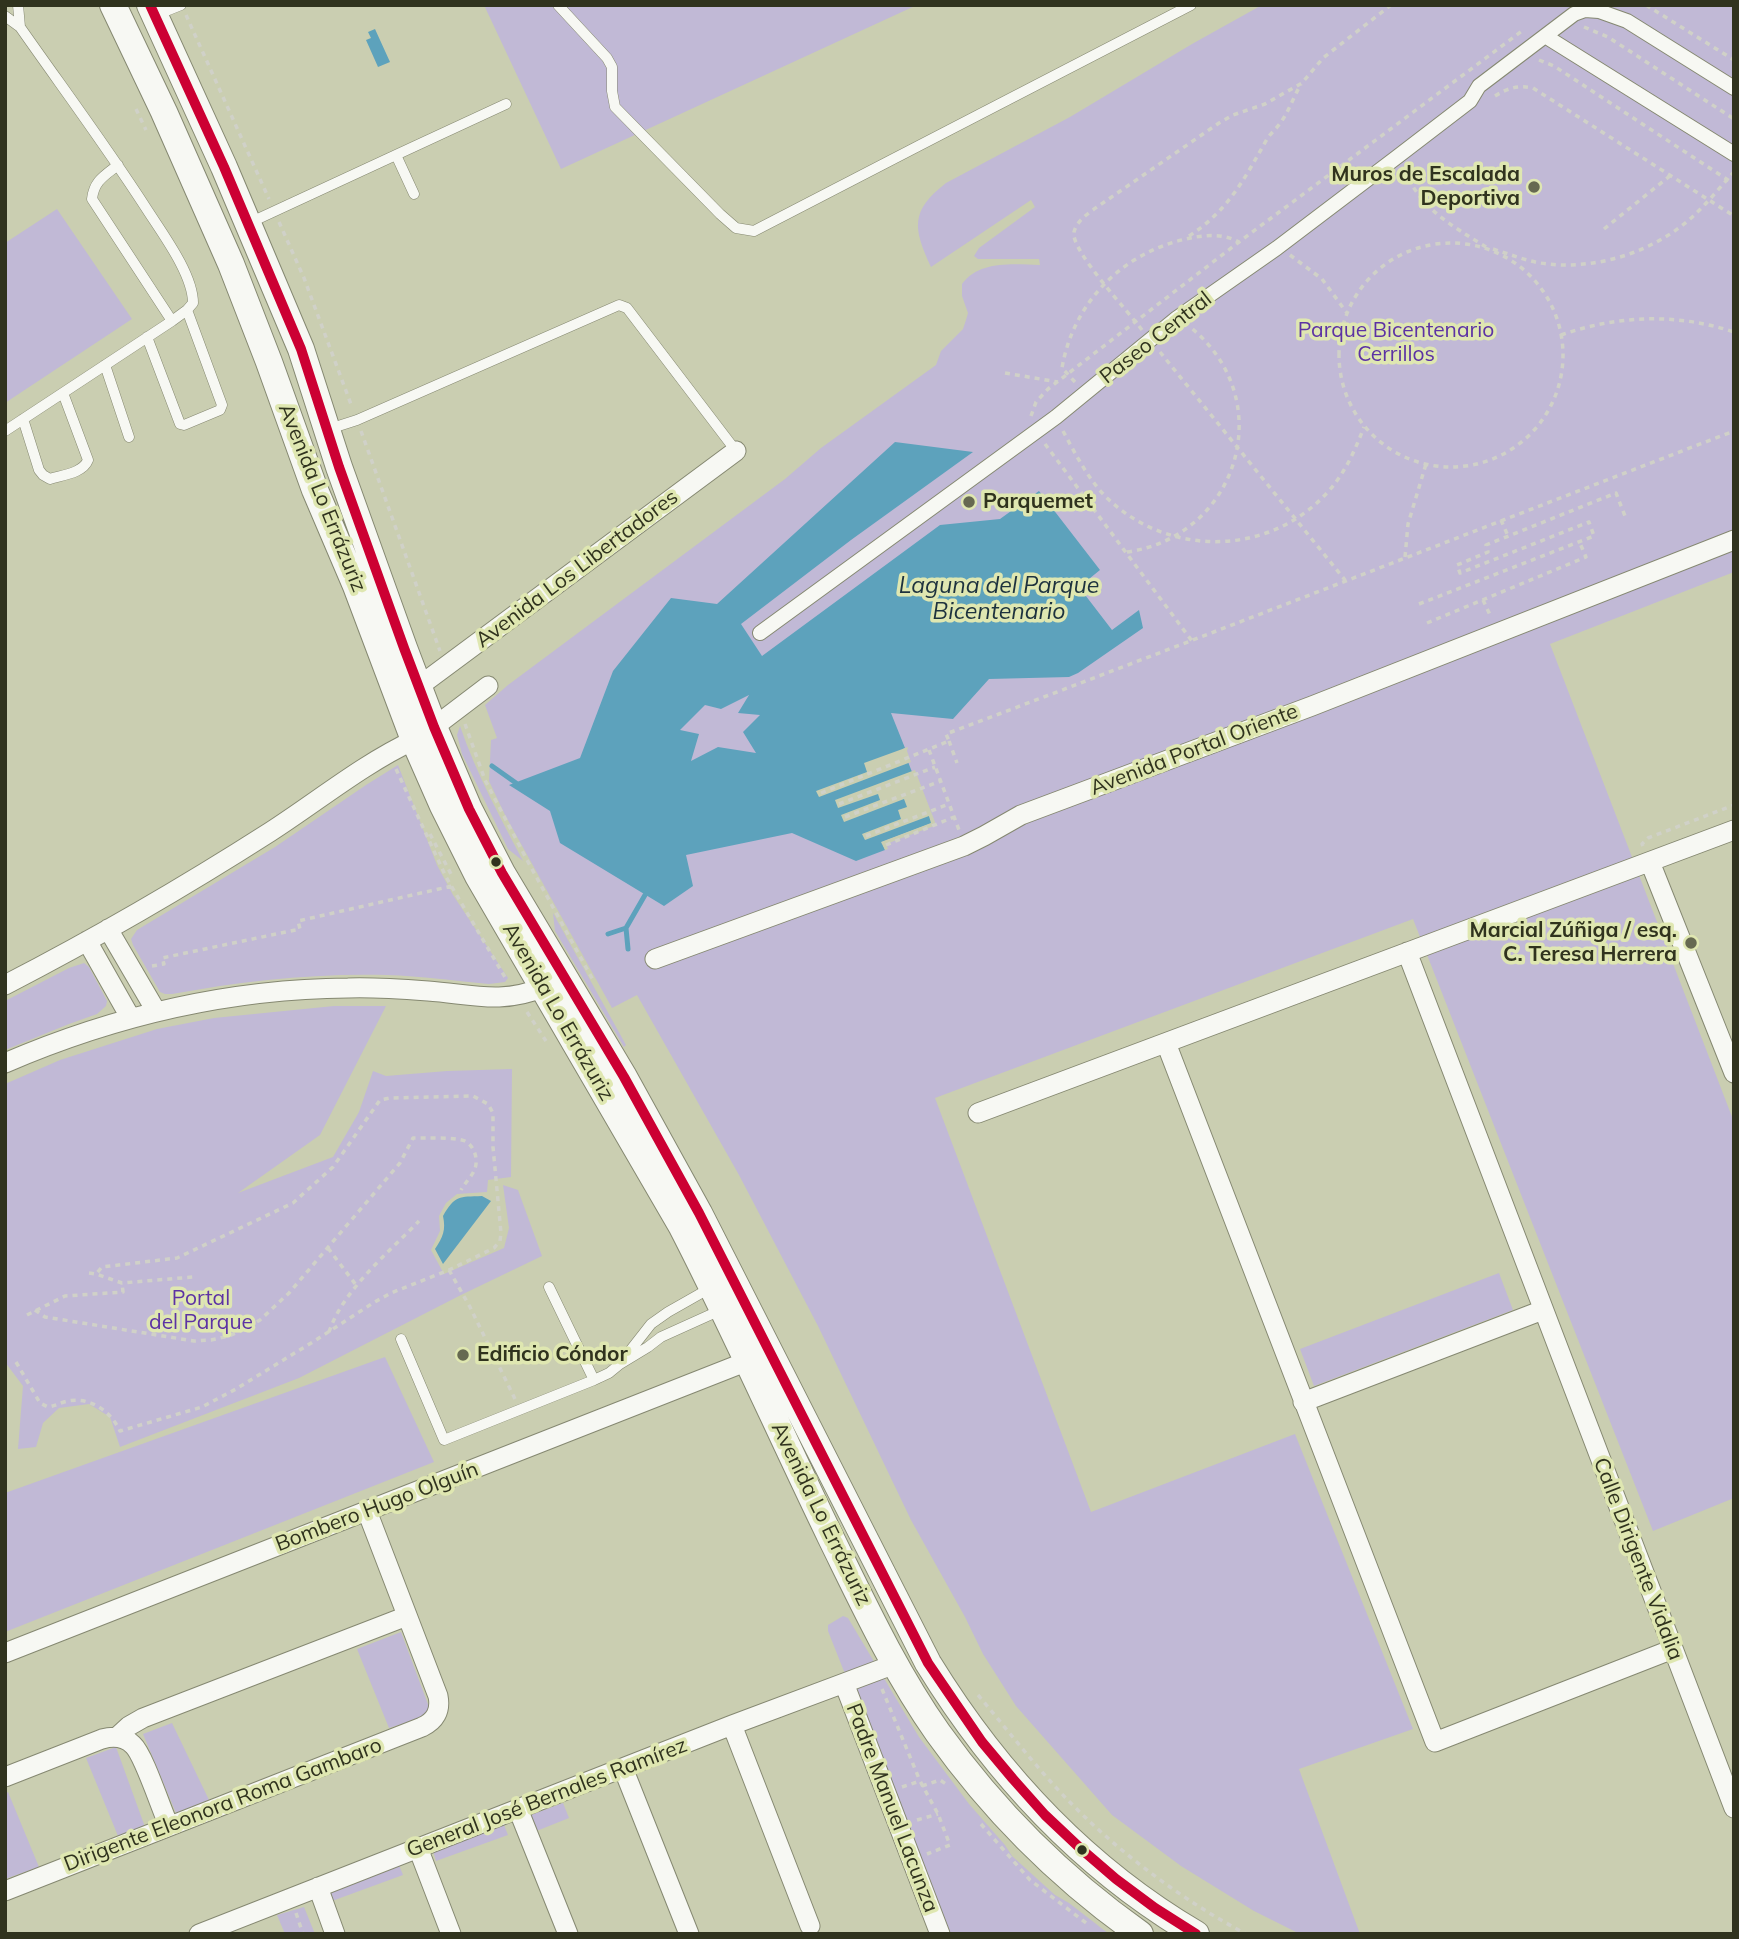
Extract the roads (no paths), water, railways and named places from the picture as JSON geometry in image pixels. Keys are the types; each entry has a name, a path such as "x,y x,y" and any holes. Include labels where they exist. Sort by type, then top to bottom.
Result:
{"main road":[{"name":"Avenida Lo Errázuriz","path":"113,5 231,264 315,490 424,734 470,809 502,873 624,1077 694,1203 898,1604 948,1695 1003,1769 1049,1819 1112,1875 1196,1934"},
{"name":"Avenida Lo Errázuriz","path":"152,10 224,167 301,349 418,687 424,734 443,806 469,858 652,1174 718,1298 825,1525 884,1668 1008,1819 1080,1887 1140,1934"}],"street":[{"name":"Paseo Central","path":"760,634 1056,417 1177,318 1277,248 1469,101 1479,86 1574,14 1585,10 1599,10 1628,21 1734,88"},
{"path":"1545,36 1734,154"},
{"name":"Avenida Los Libertadores","path":"418,687 736,450"},
{"name":"Avenida Portal Oriente","path":"655,959 964,846 1021,815 1312,706 1734,540"},
{"path":"5,985 201,875 376,760 424,734 488,686"},
{"path":"978,1114 1734,830"},
{"path":"1650,862 1729,1048 1734,1073"},
{"path":"108,929 156,1011"},
{"path":"87,941 131,1017"},
{"name":"Calle Dirigente Vidalia","path":"1407,952 1734,1808"},
{"path":"5,1063 85,1031 131,1017 231,996 308,989 388,988 495,998 510,997 544,987"},
{"path":"1166,1043 1435,1742 1673,1649"},
{"path":"1303,1402 1543,1310"},
{"name":"Bombero Hugo Olguín","path":"5,1653 748,1361"},
{"path":"117,1737 144,1718 407,1616 367,1511"},
{"name":"Dirigente Eleonora Roma Gambaro","path":"5,1891 422,1727 433,1720 440,1702 407,1616"},
{"name":"General José Bernales Ramírez","path":"199,1934 884,1668"},
{"name":"Padre Manuel Lacunza","path":"844,1683 940,1934"},
{"path":"732,1726 810,1926"},
{"path":"5,1777 102,1739 117,1737 131,1743 136,1749 169,1826"},
{"path":"623,1768 690,1934"},
{"path":"518,1809 568,1934"},
{"path":"418,1848 451,1934"},
{"path":"318,1887 335,1934"}],"lane":[{"path":"18,5 20,27"},
{"path":"152,10 182,5"},
{"path":"558,5 607,58 612,67 611,91 615,107 720,214 736,228 754,231 1191,5"},
{"path":"5,16 20,27 118,165 172,247 193,292 193,303 187,310 5,430"},
{"path":"248,223 506,104"},
{"path":"396,155 414,194"},
{"path":"118,165 93,188 92,200 172,321"},
{"path":"327,429 357,420 619,305 627,308 736,450"},
{"path":"147,337 180,424 184,425 220,411 222,404 187,310"},
{"path":"105,365 129,437"},
{"path":"23,419 43,475 50,479 82,469 88,460 63,393"},
{"path":"549,1287 594,1380"},
{"path":"620,1364 651,1324 668,1312 718,1298"},
{"path":"401,1339 444,1440 609,1373 718,1298"}],"water":[{"path":"375,29 390,62 378,67 366,40 371,38 368,32"},
{"name":"Laguna del Parque Bicentenario","path":"895,442 973,452 741,624 762,656 940,525 1000,519 1039,491 1100,570 1079,587 1112,630 1139,610 1143,628 1069,677 989,679 953,719 891,713 932,823 882,842 885,850 856,861 792,833 686,855 693,886 664,906 560,843 550,811 509,785 580,758 613,671 671,598 717,604","holes":["749,695 738,713 760,715 743,732 756,753 718,747 691,761 699,734 680,730 705,705 721,709"]},
{"path":"482,1196 491,1201 443,1264 435,1249 443,1233 443,1216 458,1198"}],"waterway":[{"path":"492,766 516,783"},
{"path":"628,949 626,928 645,895"},
{"path":"608,934 626,928"}],"place":[{"name":"Muros de Escalada Deportiva","path":"1534,187"},
{"name":"Parquemet","path":"969,502"},
{"name":"Marcial Zúñiga / esq. C. Teresa Herrera","path":"1691,943"},
{"name":"Edificio Cóndor","path":"463,1355"}],"park label":[{"name":"Parque Bicentenario Cerrillos","path":"1396,343"},
{"name":"Portal del Parque","path":"201,1311"}]}
